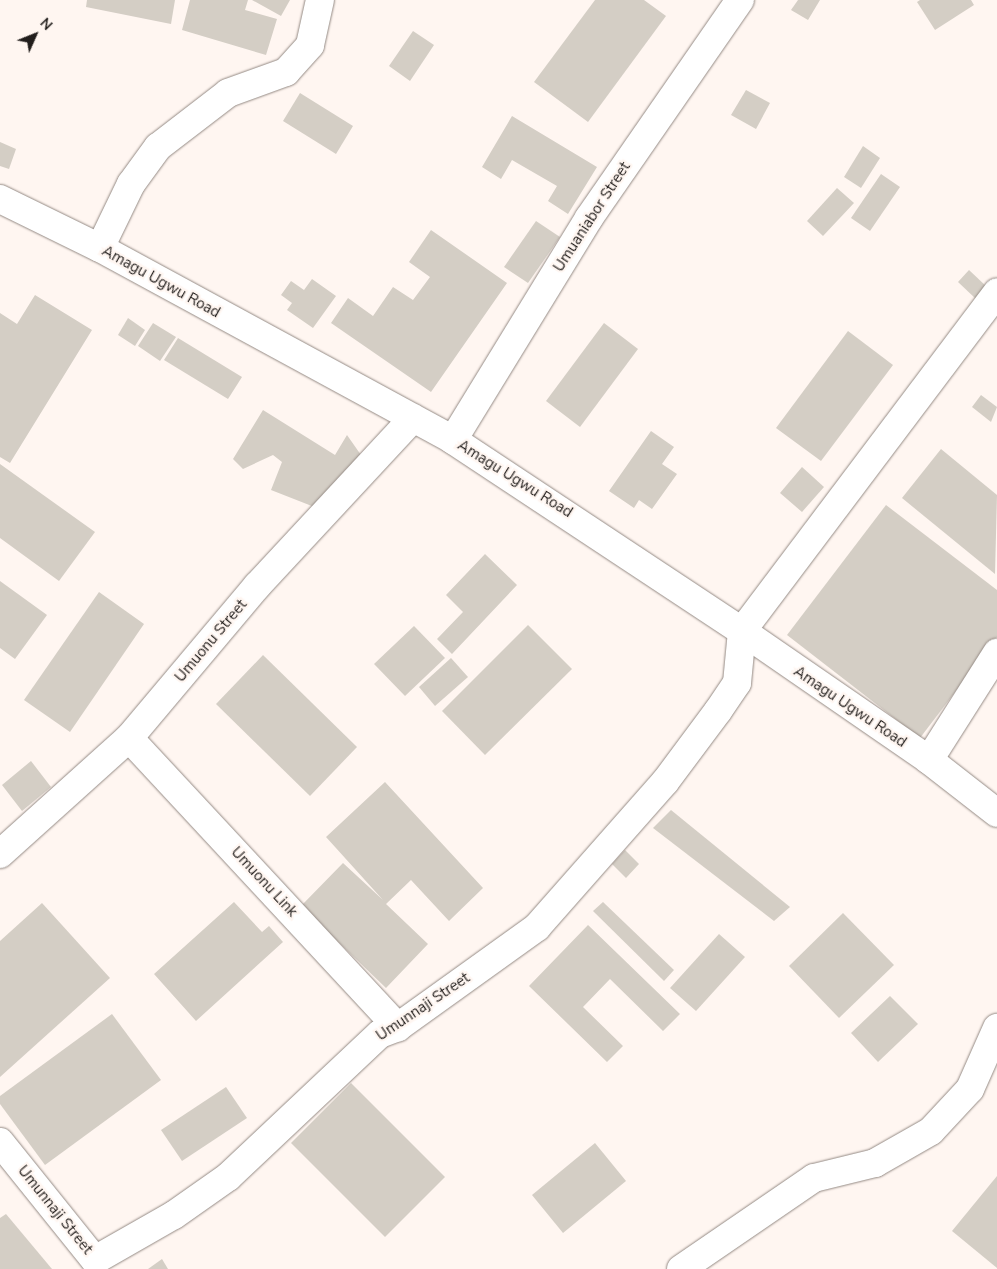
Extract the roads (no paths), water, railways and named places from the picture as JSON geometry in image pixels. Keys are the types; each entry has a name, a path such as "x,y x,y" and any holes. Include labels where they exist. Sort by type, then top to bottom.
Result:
{"street":[{"path":"100,248 131,184 158,147 180,126 228,93 286,72 310,45 320,0"},
{"name":"Umuaniabor Street","path":"454,440 589,218 740,0"},
{"name":"Amagu Ugwu Road","path":"0,199 100,248 454,440 742,631 929,760 997,813"},
{"path":"742,631 997,292"},
{"name":"Umuonu Street","path":"0,854 129,738 257,586 413,418"},
{"name":"Umunnaji Street","path":"0,1142 89,1264 174,1215 228,1177 380,1034 398,1027 537,927 602,856 665,782 737,683 742,631"},
{"path":"929,760 997,653"},
{"name":"Umuonu Link","path":"129,738 398,1027"},
{"path":"681,1269 814,1178 875,1163 931,1131 970,1089 997,1028"}]}
